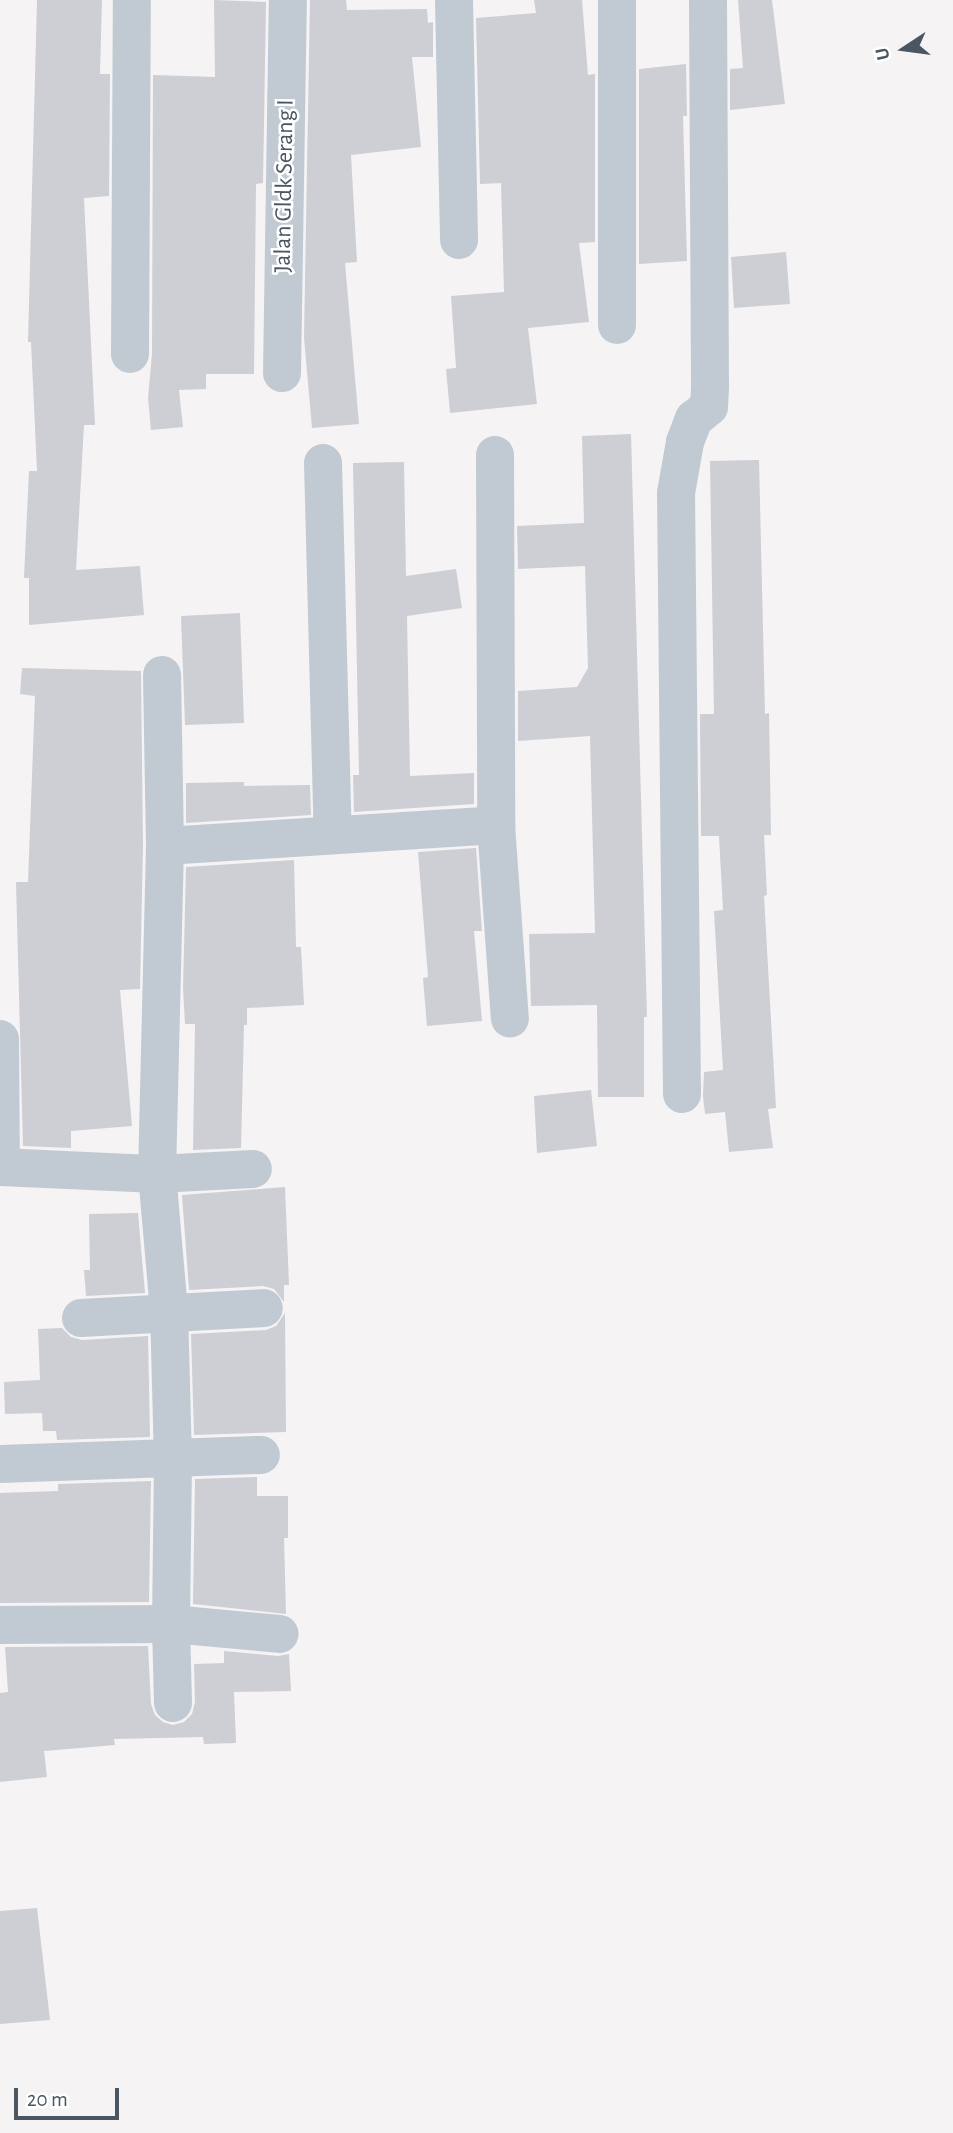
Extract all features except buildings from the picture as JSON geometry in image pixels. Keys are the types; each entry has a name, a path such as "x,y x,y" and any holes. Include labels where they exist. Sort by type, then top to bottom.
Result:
{"street":[{"path":"130,354 132,0"},
{"name":"Jalan Gldk Serang I","path":"282,373 288,0"},
{"path":"454,0 459,240"},
{"path":"617,0 617,325"},
{"path":"682,1094 676,493 685,442 694,419 709,396 708,0"},
{"path":"495,455 496,825 510,1018"},
{"path":"323,463 333,834"},
{"path":"162,675 165,846 158,1174 169,1311 173,1461 173,1703"},
{"path":"165,846 496,825"},
{"path":"0,1039 1,1167 158,1174 253,1169"},
{"path":"81,1318 169,1311 264,1308"},
{"path":"0,1464 173,1461 261,1455"},
{"path":"0,1625 171,1624 280,1633"}]}
